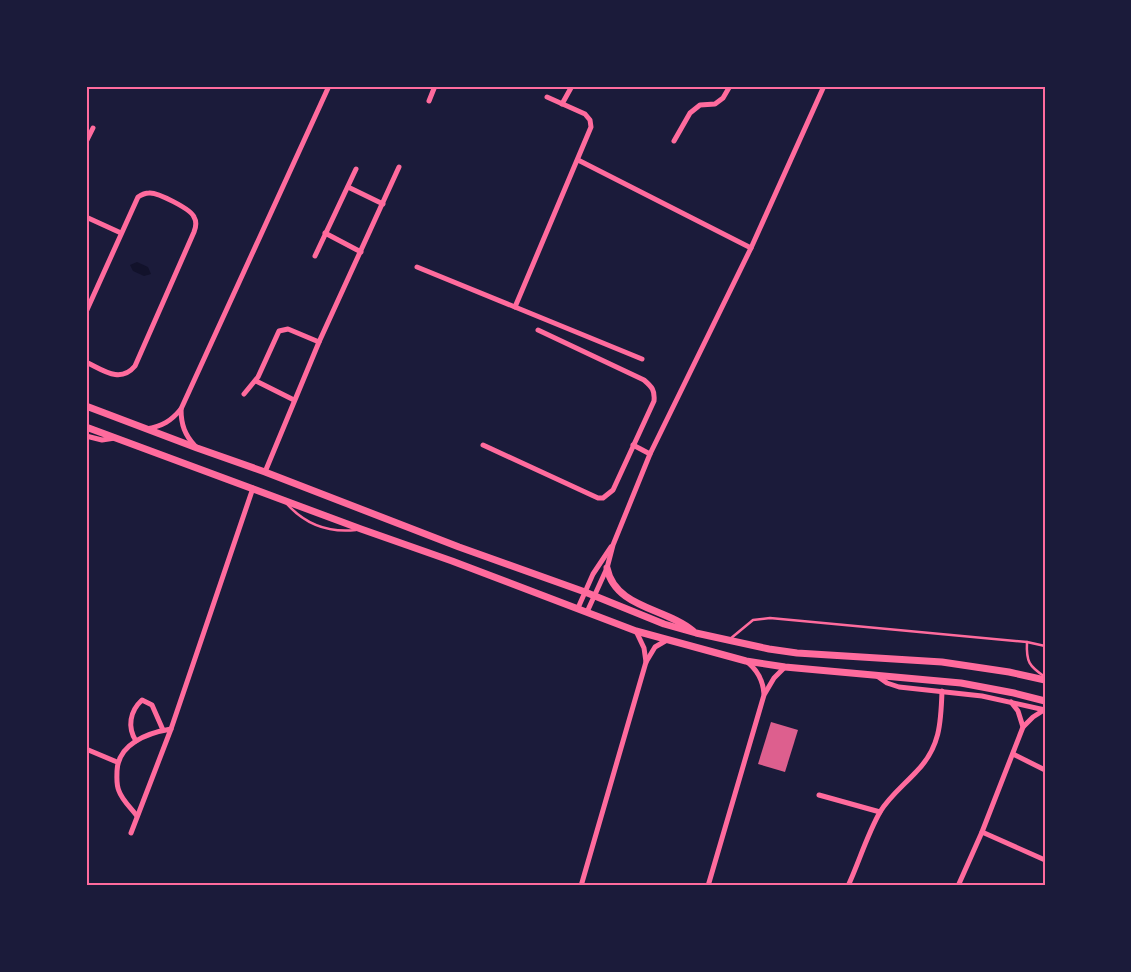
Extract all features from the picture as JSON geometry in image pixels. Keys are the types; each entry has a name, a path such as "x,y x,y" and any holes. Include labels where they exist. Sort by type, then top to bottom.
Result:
{"street":[{"path":"144,429 168,423 181,409 329,86"},
{"path":"429,101 435,86"},
{"path":"562,104 572,86"},
{"path":"674,141 690,113 700,104 714,104 719,101 730,86"},
{"path":"587,612 607,568 613,545 650,454 751,248 824,86"},
{"path":"515,307 591,126 590,120 585,114 547,97"},
{"path":"86,142 93,128"},
{"path":"578,160 751,248"},
{"path":"264,472 319,342 399,167"},
{"path":"315,256 356,169"},
{"path":"348,187 383,204"},
{"path":"86,312 138,198 149,192 189,210 194,216 196,224 194,232 135,366 130,372 123,375 115,375 86,362"},
{"path":"86,217 121,233"},
{"path":"325,233 361,252"},
{"path":"416,267 642,359"},
{"path":"244,394 256,381 282,329 288,329 319,342"},
{"path":"484,444 598,498 603,498 613,490 654,401 652,388 644,380 538,330"},
{"path":"256,381 294,400"},
{"path":"86,406 459,547 584,592 664,624 769,650 942,662 1045,678"},
{"path":"181,409 182,427 197,448"},
{"path":"86,427 452,561 636,631 667,640 746,661 785,667 985,686 1045,701"},
{"path":"86,436 102,440 115,438"},
{"path":"634,445 650,454"},
{"path":"131,833 171,728 254,488"},
{"path":"578,608 598,564 613,545"},
{"path":"607,568 612,582 622,594 680,621 696,633"},
{"path":"636,631 644,648 646,662"},
{"path":"582,886 646,662 655,647 667,640"},
{"path":"746,661 759,674 764,695"},
{"path":"708,886 764,695 774,678 785,667"},
{"path":"877,675 892,686 942,691 1010,702 1044,710"},
{"path":"848,886 880,812 918,770 934,748 940,731 942,691"},
{"path":"136,741 131,733 130,721 133,711 142,700 152,705 163,730"},
{"path":"1010,702 1018,711 1023,727"},
{"path":"958,886 982,832 1023,727 1044,710"},
{"path":"137,816 118,789 116,780 117,762 122,752 136,741 171,728"},
{"path":"86,749 117,762"},
{"path":"1013,754 1045,770"},
{"path":"819,795 880,812"},
{"path":"982,832 1045,860"}],"lane":[{"path":"284,501 301,517 322,527 345,531 361,529"},
{"path":"728,641 748,623 765,618 1028,642 1045,646"},
{"path":"1028,642 1028,662 1045,678"}],"shaded area":[{"path":"137,262 148,267 151,274 144,276 133,271 130,265"}],"building":[{"path":"771,722 798,730 785,772 758,764"}]}
